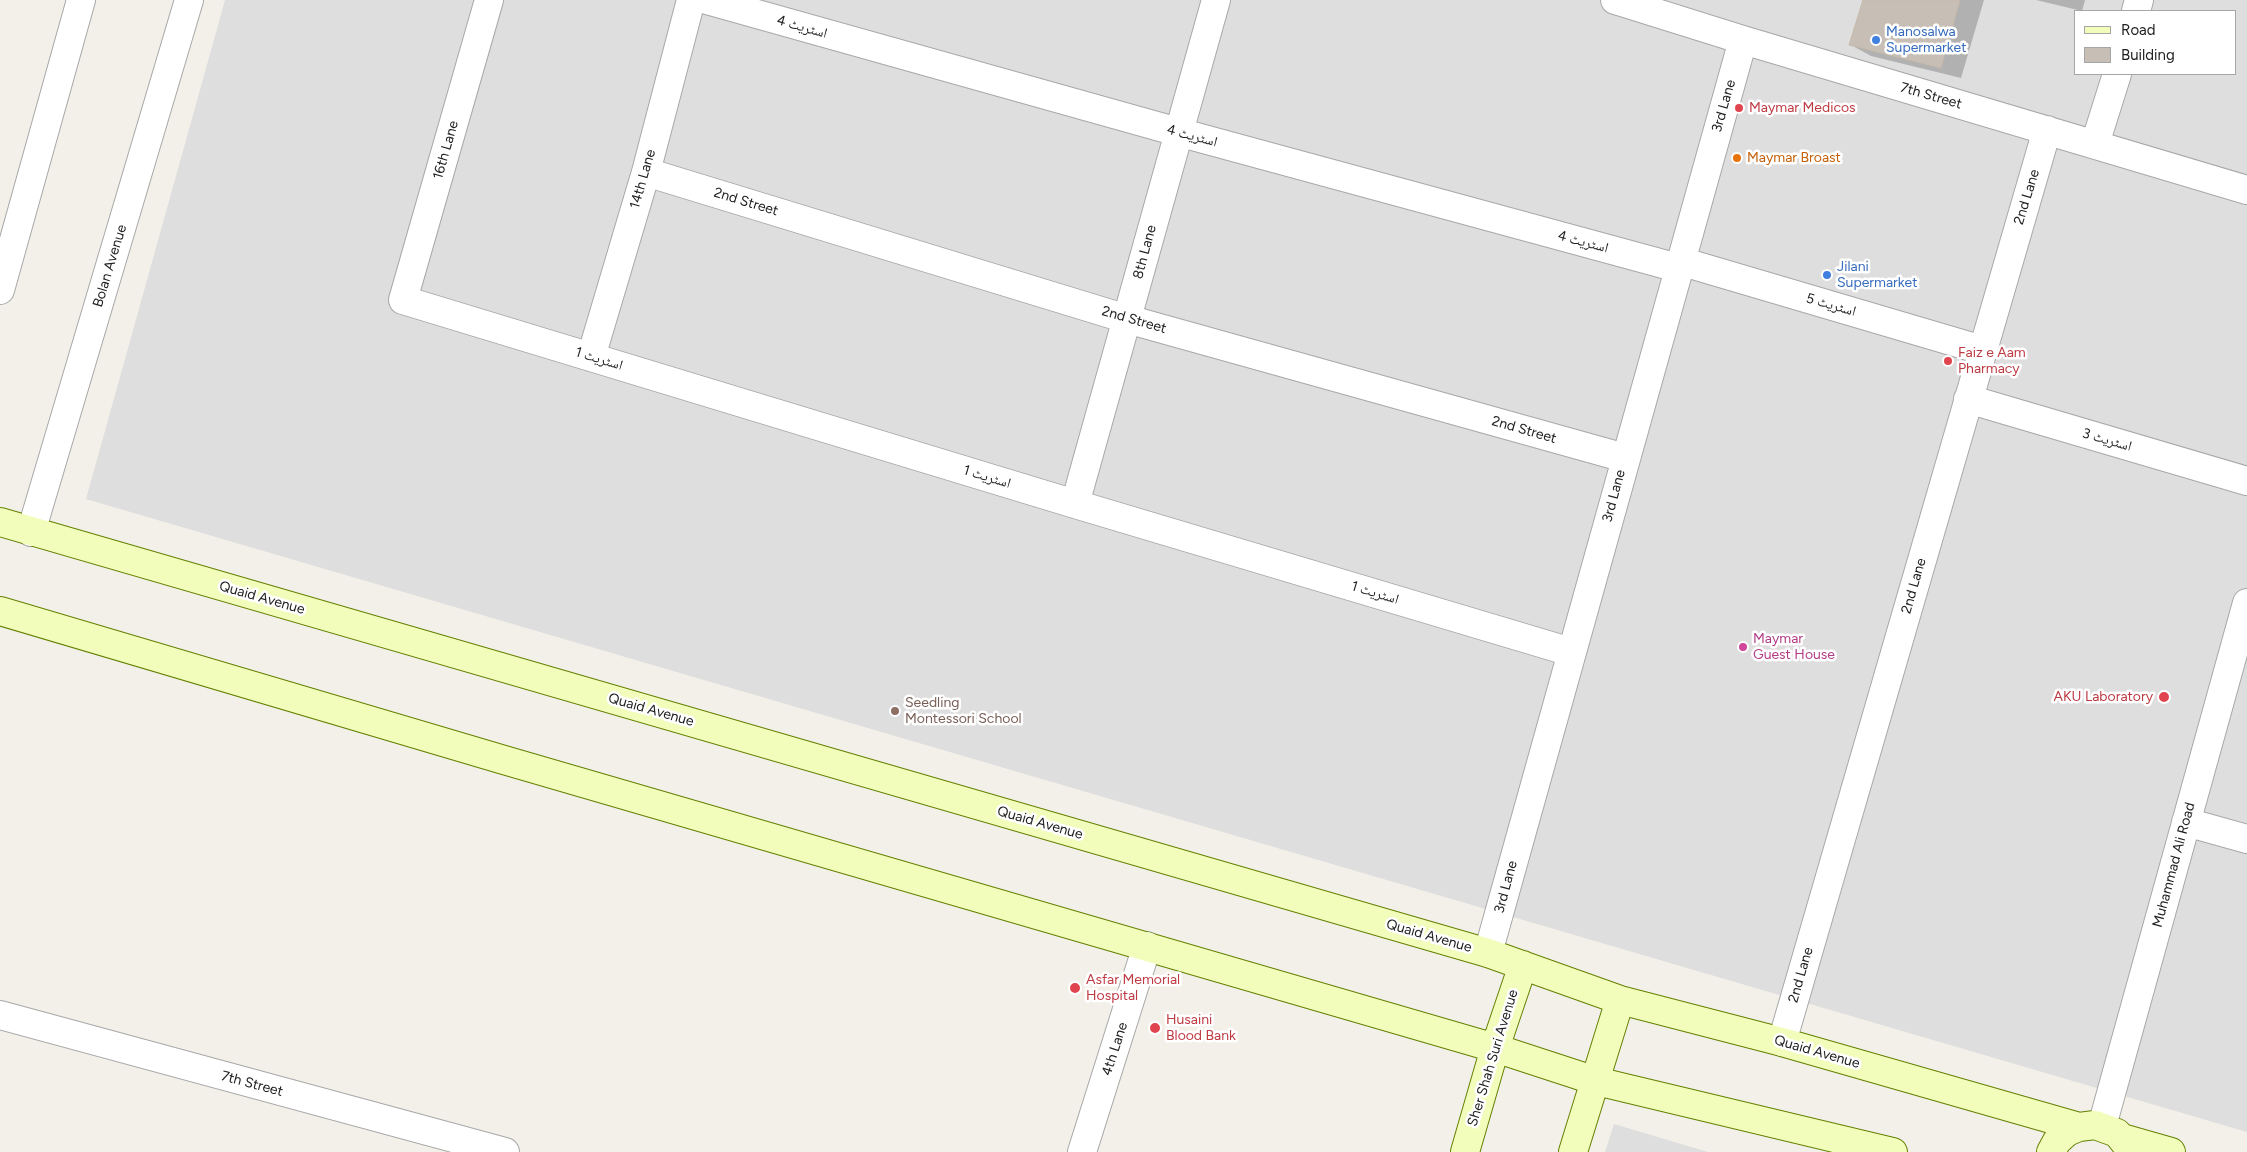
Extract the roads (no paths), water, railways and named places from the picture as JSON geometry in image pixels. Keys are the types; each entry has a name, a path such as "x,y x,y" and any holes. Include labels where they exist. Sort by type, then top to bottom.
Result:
{"main road":[{"name":"Quaid Avenue","path":"0,522 1488,953 1620,1000 1782,1042 2171,1152"},
{"path":"0,611 513,763 1495,1048 1596,1081 1893,1152"},
{"name":"Sher Shah Suri Avenue","path":"1465,1152 1495,1048 1523,965"},
{"path":"1573,1152 1620,1000"},
{"path":"2051,1152 2057,1141 2067,1132 2109,1136"}],"street":[{"path":"0,290 81,0"},
{"name":"Bolan Avenue","path":"31,532 189,0"},
{"name":"16th Lane","path":"403,300 489,0"},
{"name":"14th Lane","path":"591,356 646,172 691,0"},
{"name":"اسٹریٹ 4","path":"707,0 1178,132 1679,264"},
{"name":"8th Lane","path":"1074,504 1216,0"},
{"name":"7th Street","path":"1615,0 2247,190"},
{"name":"3rd Lane","path":"1488,953 1743,40"},
{"path":"2095,144 2116,75"},
{"name":"2nd Lane","path":"1782,1042 2047,130"},
{"name":"2nd Street","path":"646,172 1127,318 1625,458"},
{"name":"اسٹریٹ 5","path":"1679,264 1982,350"},
{"name":"اسٹریٹ 1","path":"403,300 1074,504 1571,652"},
{"name":"اسٹریٹ 3","path":"1968,400 2247,481"},
{"name":"Muhammad Ali Road","path":"2109,1136 2186,822 2247,603"},
{"path":"2186,822 2247,839"},
{"name":"4th Lane","path":"1082,1152 1147,946"},
{"name":"7th Street","path":"0,1015 437,1143 504,1152"}],"place":[{"name":"Manosalwa Supermarket","path":"1876,40"},
{"name":"Maymar Medicos","path":"1739,108"},
{"name":"Maymar Broast","path":"1737,158"},
{"name":"Jilani Supermarket","path":"1827,275"},
{"name":"Faiz e Aam Pharmacy","path":"1948,361"},
{"name":"Maymar Guest House","path":"1743,647"},
{"name":"AKU Laboratory","path":"2164,697"},
{"name":"Seedling Montessori School","path":"895,711"},
{"name":"Asfar Memorial Hospital","path":"1075,988"},
{"name":"Husaini Blood Bank","path":"1155,1028"}]}
